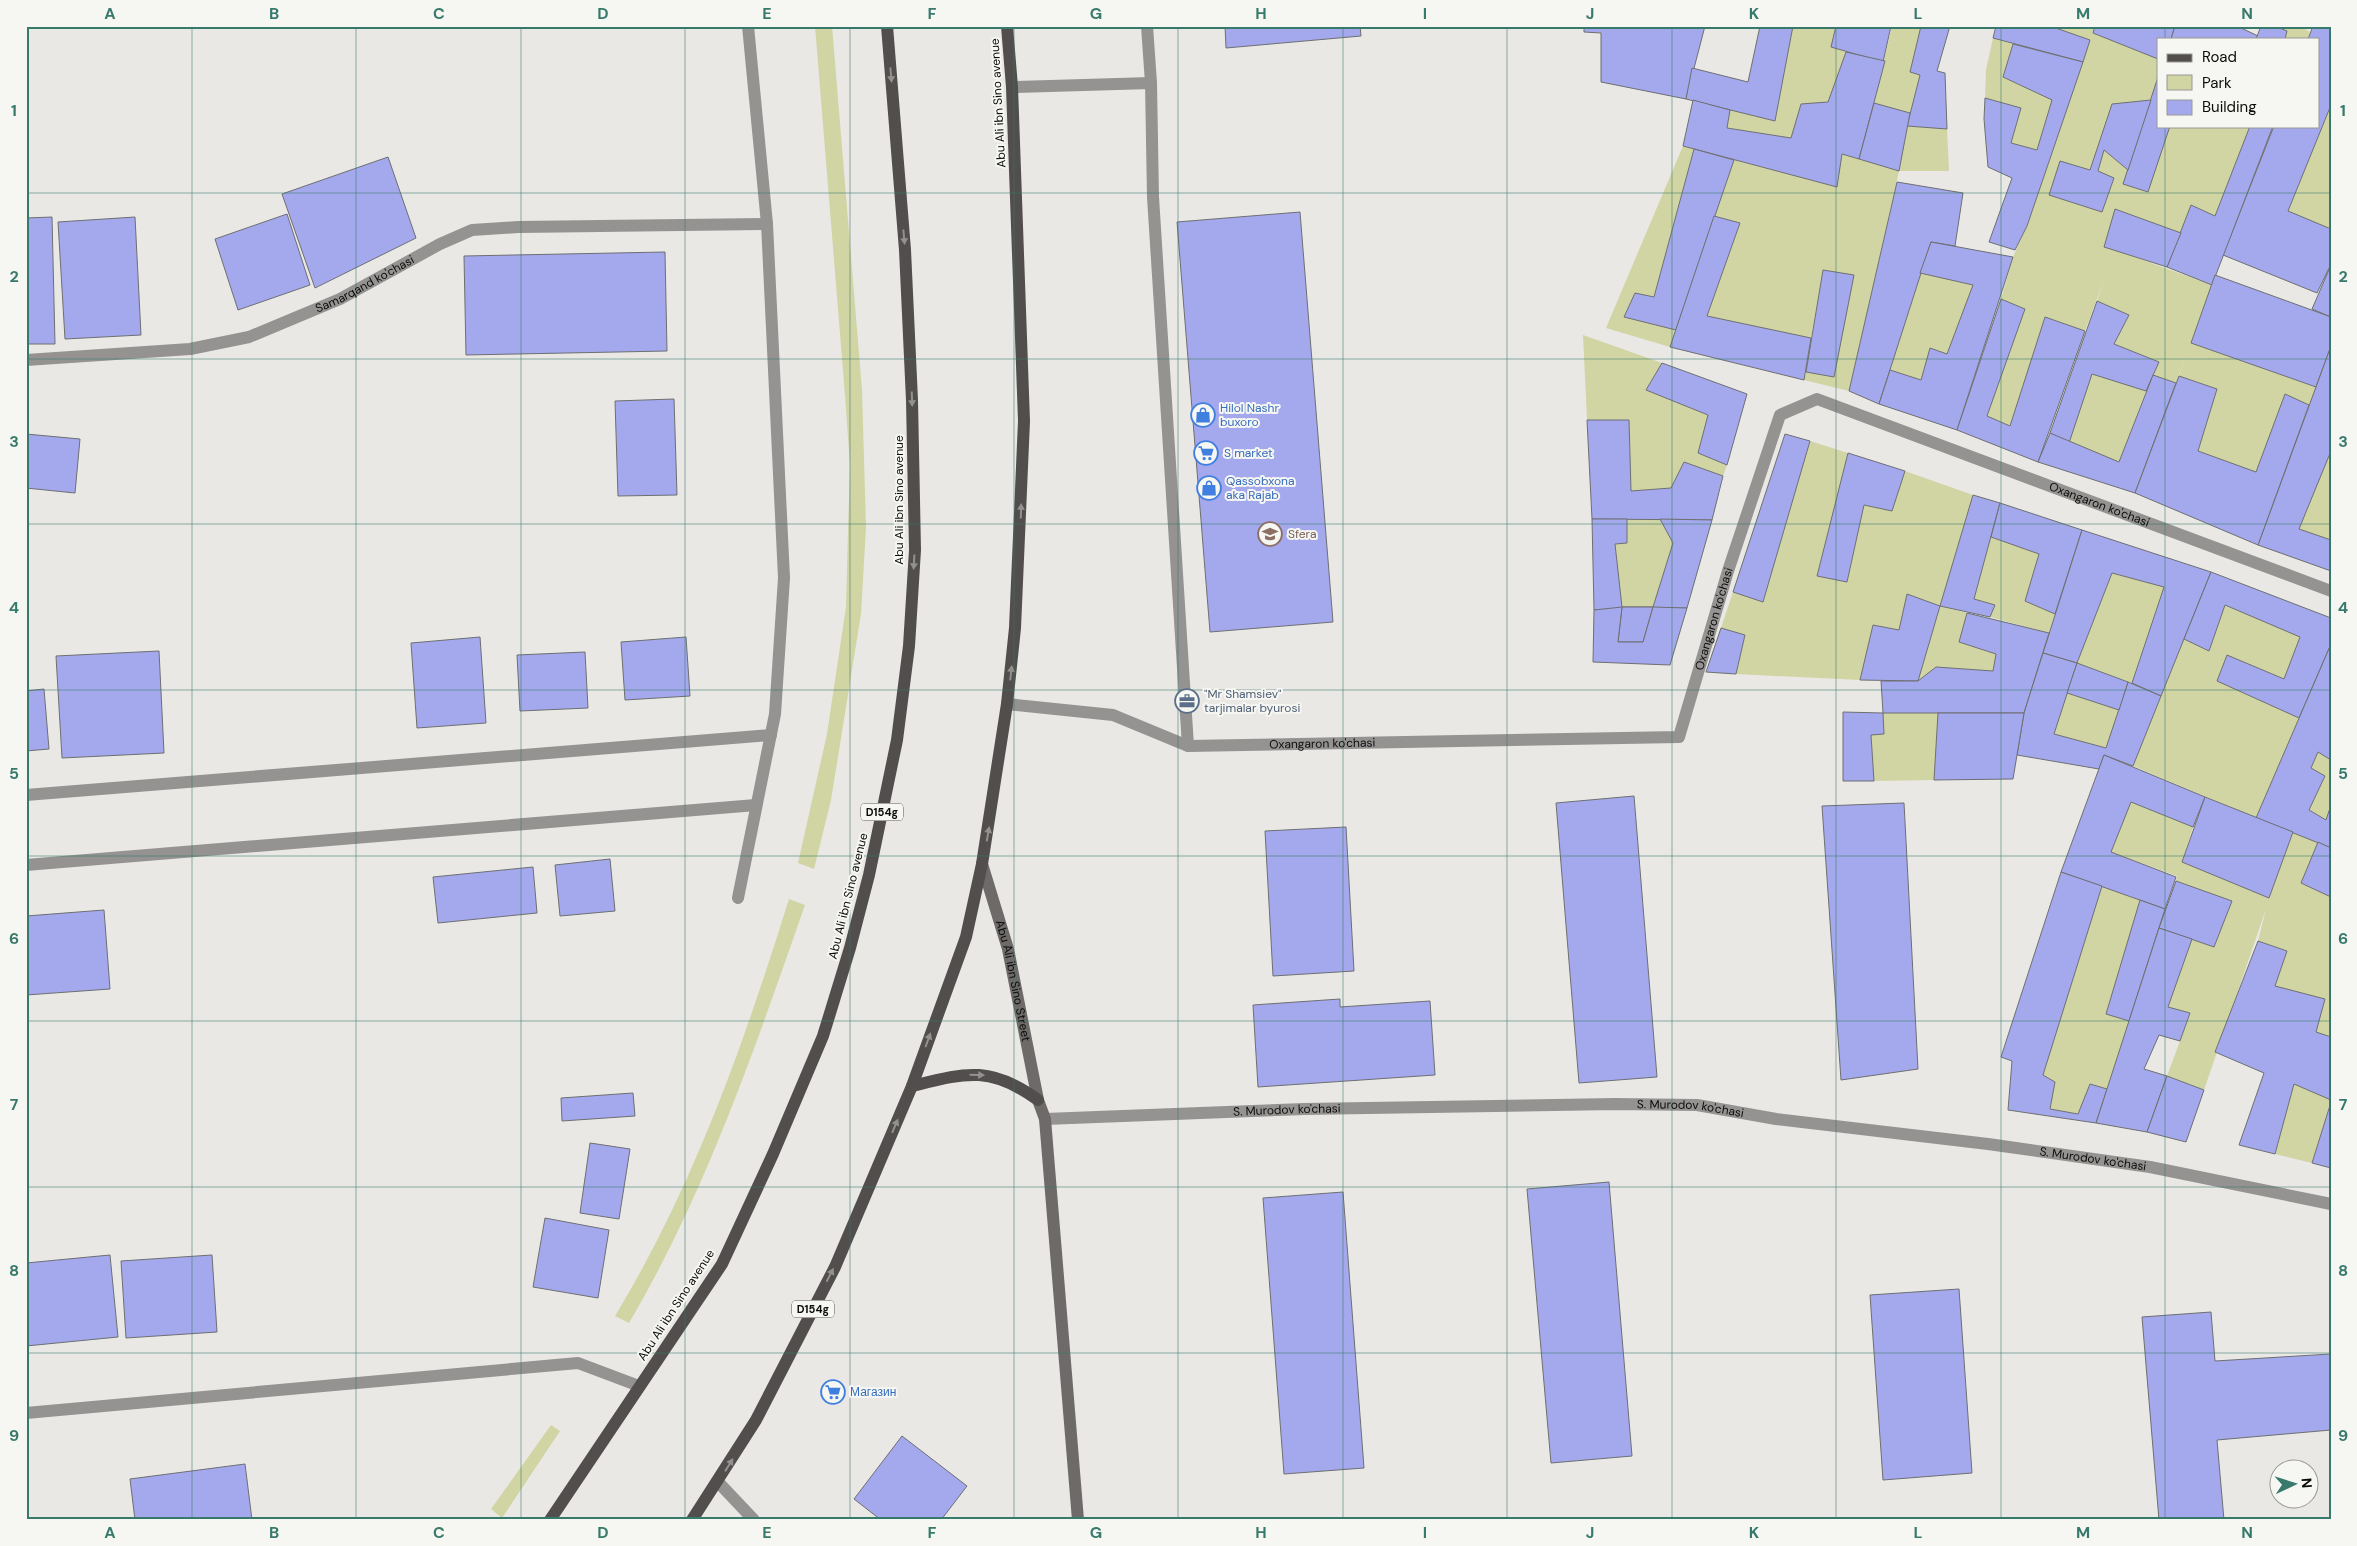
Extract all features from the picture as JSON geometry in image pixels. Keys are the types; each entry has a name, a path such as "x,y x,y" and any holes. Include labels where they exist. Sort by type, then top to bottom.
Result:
{"main road":[{"name":"Abu Ali ibn Sino avenue","path":"550,1520 722,1264 773,1154 823,1036 850,948 869,876 896,740 909,646 914,550 912,400 905,250 887,26"},
{"name":"Abu Ali ibn Sino avenue","path":"692,1520 756,1420 835,1267 912,1086 966,937 982,864 1007,704 1019,562 1024,421 1012,87 1007,26"},
{"name":"Abu Ali ibn Sino Street","path":"982,864 1008,950 1038,1100"},
{"path":"912,1086 950,1076 990,1075 1022,1088 1038,1100"},
{"name":"D154g","path":"1038,1100 1045,1119 1078,1520"}],"street":[{"path":"738,898 775,714 784,578 767,224 748,26"},
{"path":"1147,26 1151,83 1153,197 1188,746"},
{"path":"1012,87 1151,83"},
{"name":"Samarqand ko'chasi","path":"26,360 190,349 249,337 340,299 440,244 472,230 518,227 767,224"},
{"name":"Oxangaron ko'chasi","path":"1007,704 1113,715 1188,746 1679,737 1728,571 1780,415 1817,399 2331,591"},
{"path":"26,795 771,735"},
{"path":"26,865 756,805"},
{"name":"S. Murodov ko'chasi","path":"1045,1119 1304,1108 1615,1104 1697,1105 1776,1119 1988,1144 2150,1167 2331,1204"},
{"path":"26,1413 578,1363 639,1386"},
{"path":"718,1482 754,1520"}],"green space":[{"path":"815,26 832,26 862,390 866,527 861,614 831,800 814,869 798,863 827,734 846,607 850,465"},
{"path":"1793,26 1836,26 1832,47 1846,52 1828,102 1801,104 1791,138 1727,128 1730,110 1775,121"},
{"path":"1892,26 1921,26 1910,72 1920,75 1910,113 1874,103"},
{"path":"2050,26 2095,26 2093,33 2157,59 2157,80 2151,100 2112,104 2090,170 2060,161 2049,195 2102,212 2114,179 2098,171 2104,150 2128,170 2124,184 2147,192 2169,128 2249,128 2215,216 2192,205 2181,233 2116,209 2104,246 2212,285 2191,343 2315,387 2331,346 2331,571 2258,545 2309,405 2285,395 2256,472 2198,451 2217,389 2179,376 2185,358 2176,383 2153,375 2159,362 2114,344 2129,315 2097,301 2104,280 2085,331 2045,317 2010,426 1987,416 2025,309 2001,299 2013,257 2027,226 2090,40"},
{"path":"2275,26 2300,26 2310,32 2307,38 2284,38"},
{"path":"1993,38 2013,44 2003,77 2052,100 2037,150 2011,143 2021,108 1985,98 1986,70"},
{"path":"2331,105 2331,229 2288,211"},
{"path":"1907,126 1947,129 1949,171 1899,171"},
{"path":"1683,146 1694,149 1654,297 1635,294 1624,316 1676,330 1670,347 1606,328"},
{"path":"1842,154 1899,171 1849,391 1804,380 1806,372 1834,377 1853,275 1823,270 1811,338 1707,316 1740,223 1714,216 1734,160 1837,187"},
{"path":"1920,273 1973,285 1947,354 1930,348 1921,380 1890,370"},
{"path":"1583,335 1662,363 1646,390 1708,415 1698,453 1727,465 1723,476 1684,462 1671,488 1631,491 1587,420"},
{"path":"2092,374 2146,391 2119,462 2069,443"},
{"path":"1810,441 1848,453 1817,576 1847,582 1864,505 1892,511 1905,471 1973,495 1940,606 1907,594 1899,630 1873,625 1860,680 1736,674 1745,635 1721,628 1733,592 1763,602"},
{"path":"1627,519 1660,519 1673,543 1653,607 1622,607 1615,544 1627,543"},
{"path":"1991,537 2039,554 2025,601 2055,614 2049,633 1990,617 1995,605 1974,599"},
{"path":"2112,573 2164,587 2132,683 2077,663"},
{"path":"2225,605 2300,637 2284,679 2227,655 2217,681 2299,718 2256,818 2133,766 2184,639 2209,651"},
{"path":"1940,606 1967,613 1959,642 1996,654 1993,671 1936,667 1918,681"},
{"path":"2067,693 2119,710 2106,748 2054,734"},
{"path":"1883,713 1938,713 1934,780 1874,781 1871,735 1884,733"},
{"path":"2318,752 2331,760 2331,805 2326,820 2309,810 2325,777 2311,768"},
{"path":"2131,802 2193,827 2182,862 2269,898 2293,832 2318,842 2301,883 2331,897 2331,1037 2316,1032 2275,986 2287,951 2258,941 2266,909 2204,1090 2167,1076 2190,1014 2168,1007 2192,939 2214,947 2232,901 2176,881 2177,876 2111,852"},
{"path":"2102,886 2140,900 2106,1014 2129,1021 2107,1089 2090,1084 2078,1114 2050,1109 2055,1082 2043,1075"},
{"path":"789,899 805,905 748,1066 682,1223 629,1323 615,1316 669,1216 715,1113 754,1007"},
{"path":"2294,1084 2331,1100 2312,1163 2275,1154"},
{"path":"551,1425 560,1431 502,1518 491,1509"}],"building":[{"path":"1225,26 1360,26 1361,36 1226,48"},
{"path":"1584,26 1705,26 1686,99 1601,82 1601,33 1584,32"},
{"path":"1760,26 1793,26 1775,121 1686,99 1692,68 1748,82"},
{"path":"1836,26 1891,26 1883,62 1831,47"},
{"path":"1921,26 1950,26 1937,71 1945,73 1947,129 1907,126 1920,75 1910,72"},
{"path":"1996,26 2050,26 2090,40 2083,62 1993,38"},
{"path":"2095,26 2175,26 2171,38 2157,38 2157,59 2093,33"},
{"path":"2175,26 2237,26 2258,36 2257,38 2171,38"},
{"path":"2261,26 2275,26 2287,31 2285,38 2256,38"},
{"path":"2313,26 2331,26 2331,105 2288,211 2331,229 2331,264 2317,293 2223,255 2273,128 2320,128 2320,38 2308,38"},
{"path":"2013,44 2083,62 2027,226 2015,250 1989,242 2012,178 1988,167 1984,119 1985,98 2021,108 2011,143 2037,150 2052,100 2003,77"},
{"path":"1846,52 1885,61 1859,159 1842,154 1837,187 1683,146 1693,100 1730,110 1727,128 1791,138 1801,104 1828,102"},
{"path":"2157,80 2157,128 2169,128 2148,192 2123,184"},
{"path":"2151,100 2128,170 2104,150 2098,171 2114,178 2102,212 2049,195 2060,161 2090,170 2112,104"},
{"path":"1874,103 1910,113 1899,171 1859,159"},
{"path":"2249,128 2272,128 2212,285 2167,267 2191,205 2215,216"},
{"path":"1694,149 1734,160 1676,330 1624,317 1635,293 1654,297"},
{"path":"388,157 416,238 315,288 282,194"},
{"path":"1897,182 1963,193 1955,246 1931,242 1879,404 1849,391"},
{"path":"2115,209 2181,233 2167,267 2104,247"},
{"path":"1300,212 1333,622 1210,632 1177,222"},
{"path":"287,214 310,285 238,310 215,239"},
{"path":"1714,216 1740,223 1707,316 1811,338 1804,380 1670,347"},
{"path":"52,217 55,344 26,344 26,218"},
{"path":"135,217 141,335 65,339 58,222"},
{"path":"1931,242 2013,257 1957,430 1879,404 1890,370 1921,380 1930,348 1947,354 1973,285 1920,273"},
{"path":"665,252 667,351 466,355 464,256"},
{"path":"2331,265 2331,317 2312,309"},
{"path":"1823,270 1854,275 1834,377 1806,372"},
{"path":"2215,275 2331,317 2331,346 2316,387 2191,343"},
{"path":"2001,299 2025,309 1987,416 2010,426 2045,317 2085,331 2038,462 1957,430"},
{"path":"2097,301 2129,315 2114,344 2159,362 2146,391 2092,374 2069,443 2050,433"},
{"path":"2331,346 2331,451 2299,529 2331,540 2331,571 2258,545"},
{"path":"1662,363 1747,394 1727,465 1698,453 1708,415 1646,390"},
{"path":"2153,375 2176,383 2135,493 2038,462 2050,433 2119,462"},
{"path":"2179,376 2217,389 2198,451 2256,472 2285,394 2309,405 2258,545 2135,493"},
{"path":"674,399 677,495 618,496 615,401"},
{"path":"1587,420 1629,420 1631,491 1671,488 1684,462 1723,476 1712,520 1592,519"},
{"path":"26,434 80,439 75,493 26,488"},
{"path":"1785,434 1810,441 1763,602 1733,592"},
{"path":"1848,453 1905,471 1892,511 1864,505 1847,582 1817,576"},
{"path":"1973,495 2000,503 1974,599 1995,605 1990,617 1940,606"},
{"path":"2000,503 2082,530 2055,614 2025,601 2039,554 1991,537"},
{"path":"1592,519 1627,519 1627,543 1615,544 1622,607 1653,607 1673,543 1660,519 1712,520 1687,608 1594,610"},
{"path":"2082,530 2211,572 2161,696 2132,683 2164,587 2112,573 2077,663 2043,653"},
{"path":"2211,572 2331,618 2331,644 2299,718 2217,681 2227,655 2284,679 2300,637 2225,605 2209,651 2184,639"},
{"path":"1907,594 1940,606 1918,681 1860,680 1873,625 1899,630"},
{"path":"1622,607 1653,607 1643,642 1618,642"},
{"path":"1622,607 1618,642 1643,642 1653,607 1687,608 1670,665 1593,662 1594,610"},
{"path":"1967,613 2049,633 2024,713 1883,713 1881,681 1918,681 1936,667 1993,671 1996,654 1959,642"},
{"path":"1721,628 1745,635 1736,674 1706,672"},
{"path":"480,637 486,723 417,728 411,643"},
{"path":"686,637 690,696 625,700 621,642"},
{"path":"2331,644 2331,760 2318,752 2311,768 2325,776 2309,810 2326,820 2331,805 2331,848 2256,818"},
{"path":"159,651 164,753 62,758 56,656"},
{"path":"585,652 588,708 520,711 517,655"},
{"path":"2043,653 2077,663 2054,734 2106,748 2128,682 2161,696 2133,766 2104,755 2099,769 2017,755 2024,713"},
{"path":"2077,663 2128,682 2119,710 2067,693"},
{"path":"44,689 49,749 26,751 26,691"},
{"path":"1843,712 1883,713 1884,734 1871,735 1874,781 1843,781"},
{"path":"1938,713 2024,713 2013,779 1934,780"},
{"path":"2104,755 2205,797 2193,827 2131,802 2111,852 2176,877 2165,909 2061,872"},
{"path":"1634,796 1657,1077 1579,1083 1556,803"},
{"path":"2205,797 2293,832 2269,898 2182,862"},
{"path":"1904,803 1918,1069 1841,1080 1822,806"},
{"path":"1346,827 1354,971 1273,976 1265,831"},
{"path":"2318,842 2331,848 2331,897 2301,883"},
{"path":"610,859 615,911 560,916 555,865"},
{"path":"533,867 537,913 438,923 433,877"},
{"path":"2061,872 2102,886 2043,1075 2055,1082 2050,1109 2078,1114 2090,1084 2107,1089 2096,1123 2008,1110 2012,1061 2001,1057"},
{"path":"2176,881 2232,901 2214,947 2159,928"},
{"path":"2140,900 2165,909 2129,1021 2106,1014"},
{"path":"104,910 110,989 26,995 26,916"},
{"path":"2159,928 2192,939 2168,1007 2190,1013 2180,1041 2159,1035 2144,1069 2167,1076 2147,1132 2096,1123"},
{"path":"2258,941 2287,951 2275,986 2325,999 2316,1032 2331,1037 2331,1100 2294,1084 2275,1154 2239,1145 2264,1073 2215,1052"},
{"path":"1340,999 1340,1007 1430,1001 1435,1075 1258,1087 1253,1005"},
{"path":"2167,1076 2204,1090 2186,1142 2147,1132"},
{"path":"633,1093 635,1116 562,1121 561,1098"},
{"path":"2331,1102 2331,1168 2312,1163"},
{"path":"590,1143 630,1149 619,1219 580,1213"},
{"path":"1609,1182 1632,1456 1551,1463 1527,1189"},
{"path":"1343,1192 1364,1468 1284,1474 1263,1198"},
{"path":"545,1218 609,1230 598,1298 533,1287"},
{"path":"110,1255 118,1337 26,1346 26,1263"},
{"path":"212,1255 217,1332 126,1338 121,1261"},
{"path":"1959,1289 1972,1473 1883,1480 1870,1295"},
{"path":"2211,1312 2215,1361 2331,1354 2331,1430 2217,1440 2224,1520 2159,1520 2142,1317"},
{"path":"902,1436 967,1486 941,1520 881,1520 854,1499"},
{"path":"245,1464 252,1520 135,1520 130,1479"}],"place":[{"name":"Hilol Nashr buxoro","path":"1203,415"},
{"name":"S market","path":"1206,453"},
{"name":"Qassobxona aka Rajab","path":"1209,488"},
{"name":"Sfera","path":"1270,534"},
{"name":"\"Mr Shamsiev\" tarjimalar byurosi","path":"1187,701"},
{"name":"Магазин","path":"833,1392"}]}
